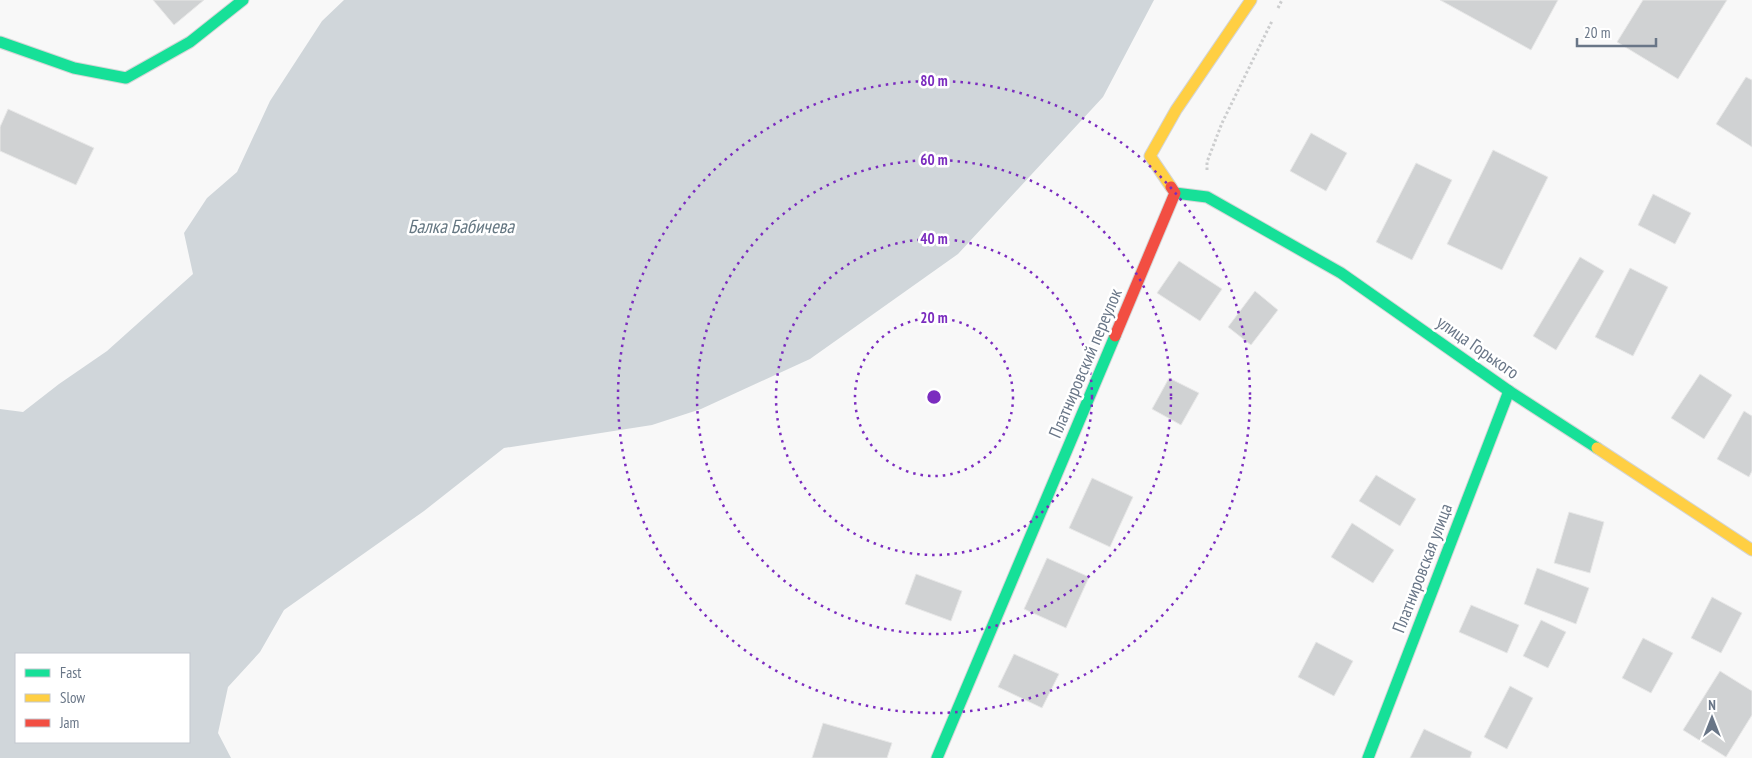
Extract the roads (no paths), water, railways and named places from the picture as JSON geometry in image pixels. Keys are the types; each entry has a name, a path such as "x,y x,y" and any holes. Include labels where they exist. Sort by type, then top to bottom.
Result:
{"street":[{"path":"0,42 74,68 126,78 190,42 243,0"},
{"path":"1175,194 1150,156 1176,110 1251,0"},
{"name":"улица Горького","path":"1175,194 1207,197 1341,272 1510,391 1752,550"},
{"name":"Платнировский переулок","path":"937,758 1175,194"},
{"name":"Платнировская улица","path":"1368,758 1510,391"}],"water":[{"name":"Балка Бабичева","path":"344,0 1154,0 1103,97 958,254 810,359 701,409 652,425 504,448 424,511 284,610 260,652 228,687 218,733 231,758 0,758 0,409 23,412 59,384 107,351 193,274 184,233 207,198 237,172 270,101 322,21"}]}
